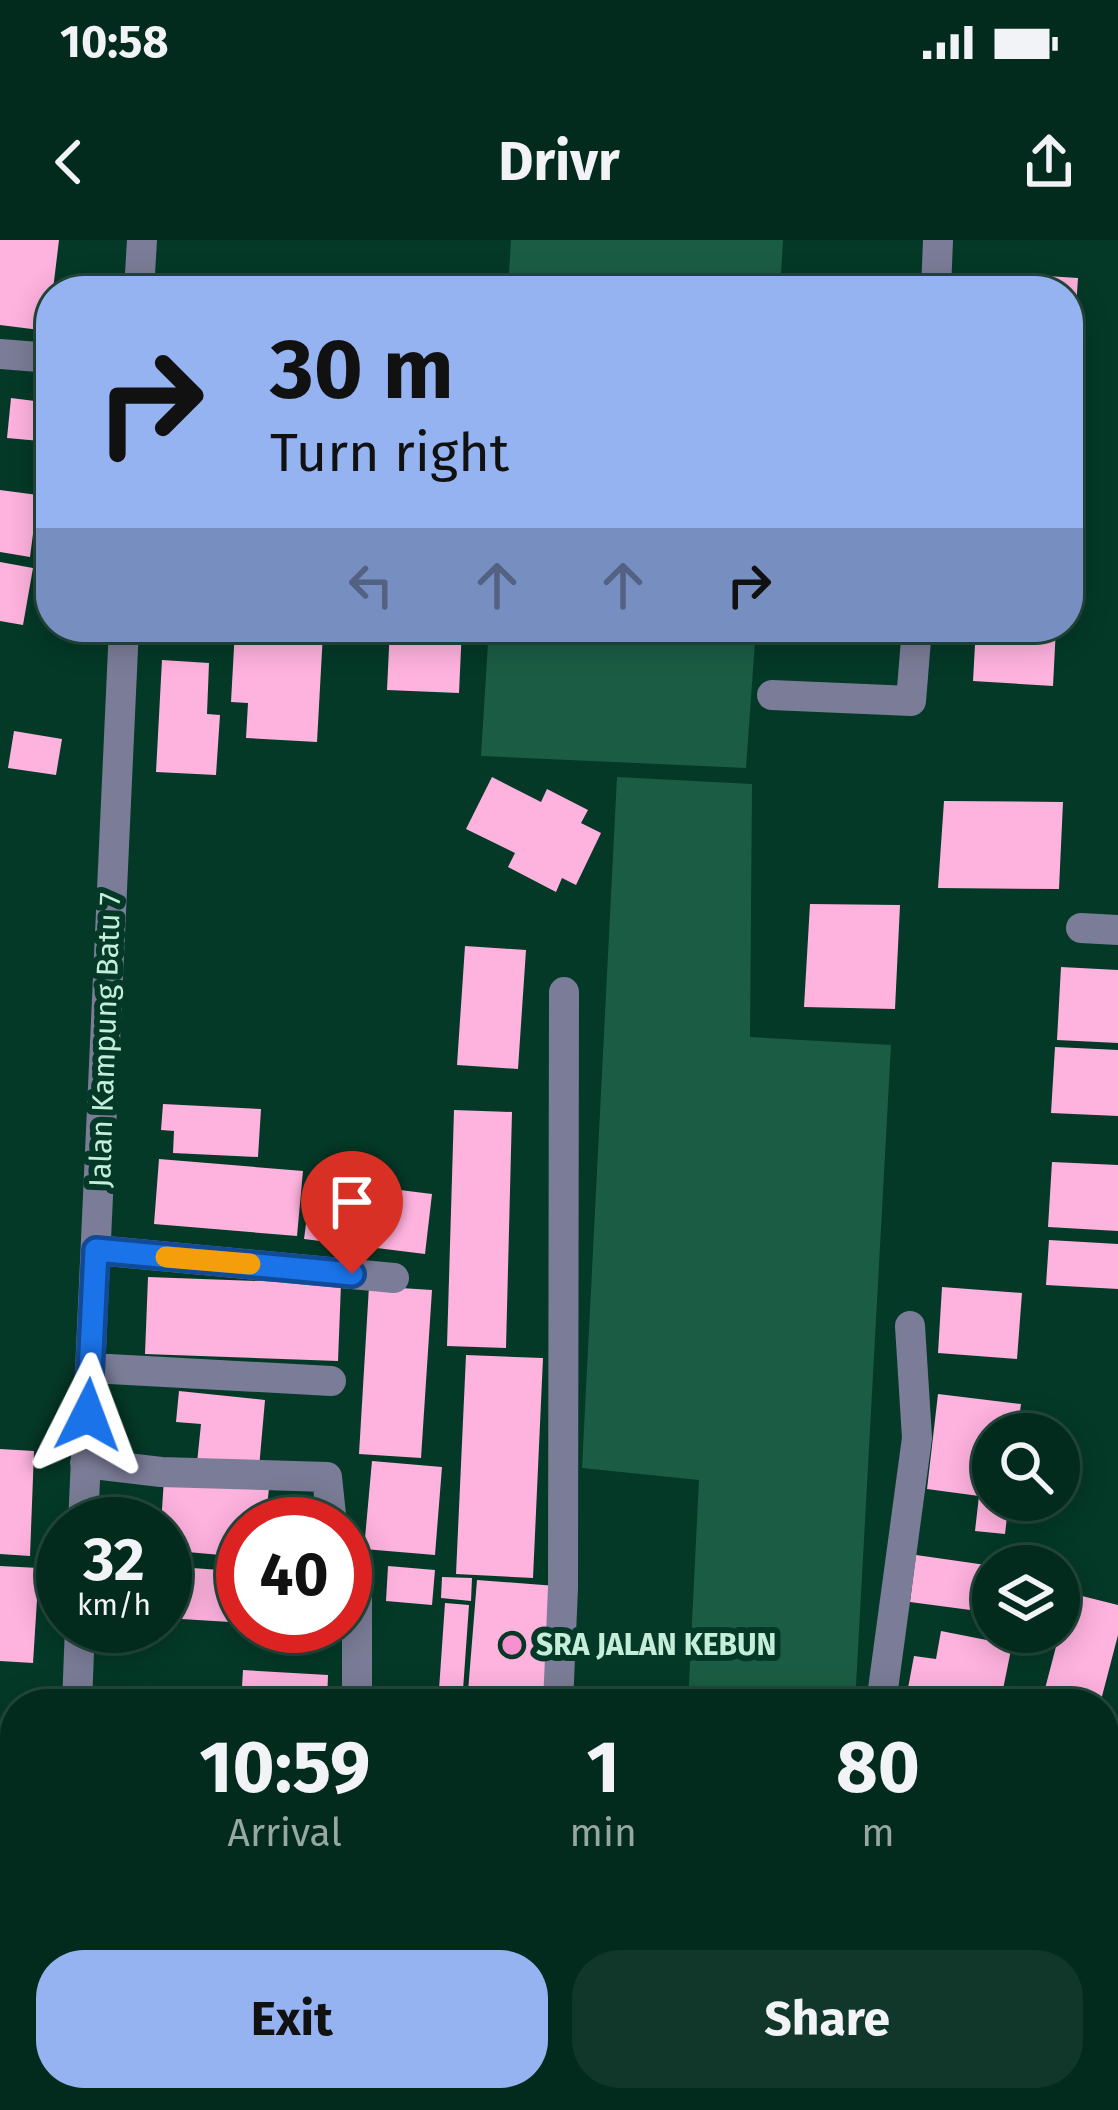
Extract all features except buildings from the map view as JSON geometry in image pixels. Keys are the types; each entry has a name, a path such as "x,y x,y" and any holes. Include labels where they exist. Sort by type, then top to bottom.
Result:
{"street":[{"path":"140,276 142,240"},
{"path":"936,276 938,240"},
{"path":"0,354 36,357"},
{"name":"Jalan Kampung Batu 7","path":"84,1497 123,642"},
{"path":"772,694 911,701 916,642"},
{"path":"1081,928 1118,930"},
{"path":"559,1689 564,992"},
{"path":"96,1250 394,1278"},
{"path":"883,1689 917,1438 910,1326"},
{"path":"91,1368 331,1382"},
{"path":"85,1462 161,1472 327,1477 329,1497"},
{"path":"78,1689 79,1653"},
{"path":"357,1653 357,1689"}],"green space":[{"path":"511,240 783,240 781,276 509,276"},
{"path":"488,642 755,642 746,768 481,756"},
{"path":"617,777 752,784 750,1037 891,1045 856,1689 689,1689 699,1480 582,1468"}],"slow traffic":[{"path":"166,1257 250,1264"}],"place":[{"name":"SRA JALAN KEBUN","path":"512,1645"}],"route":[{"path":"88,1415 96,1250 352,1274"}]}
